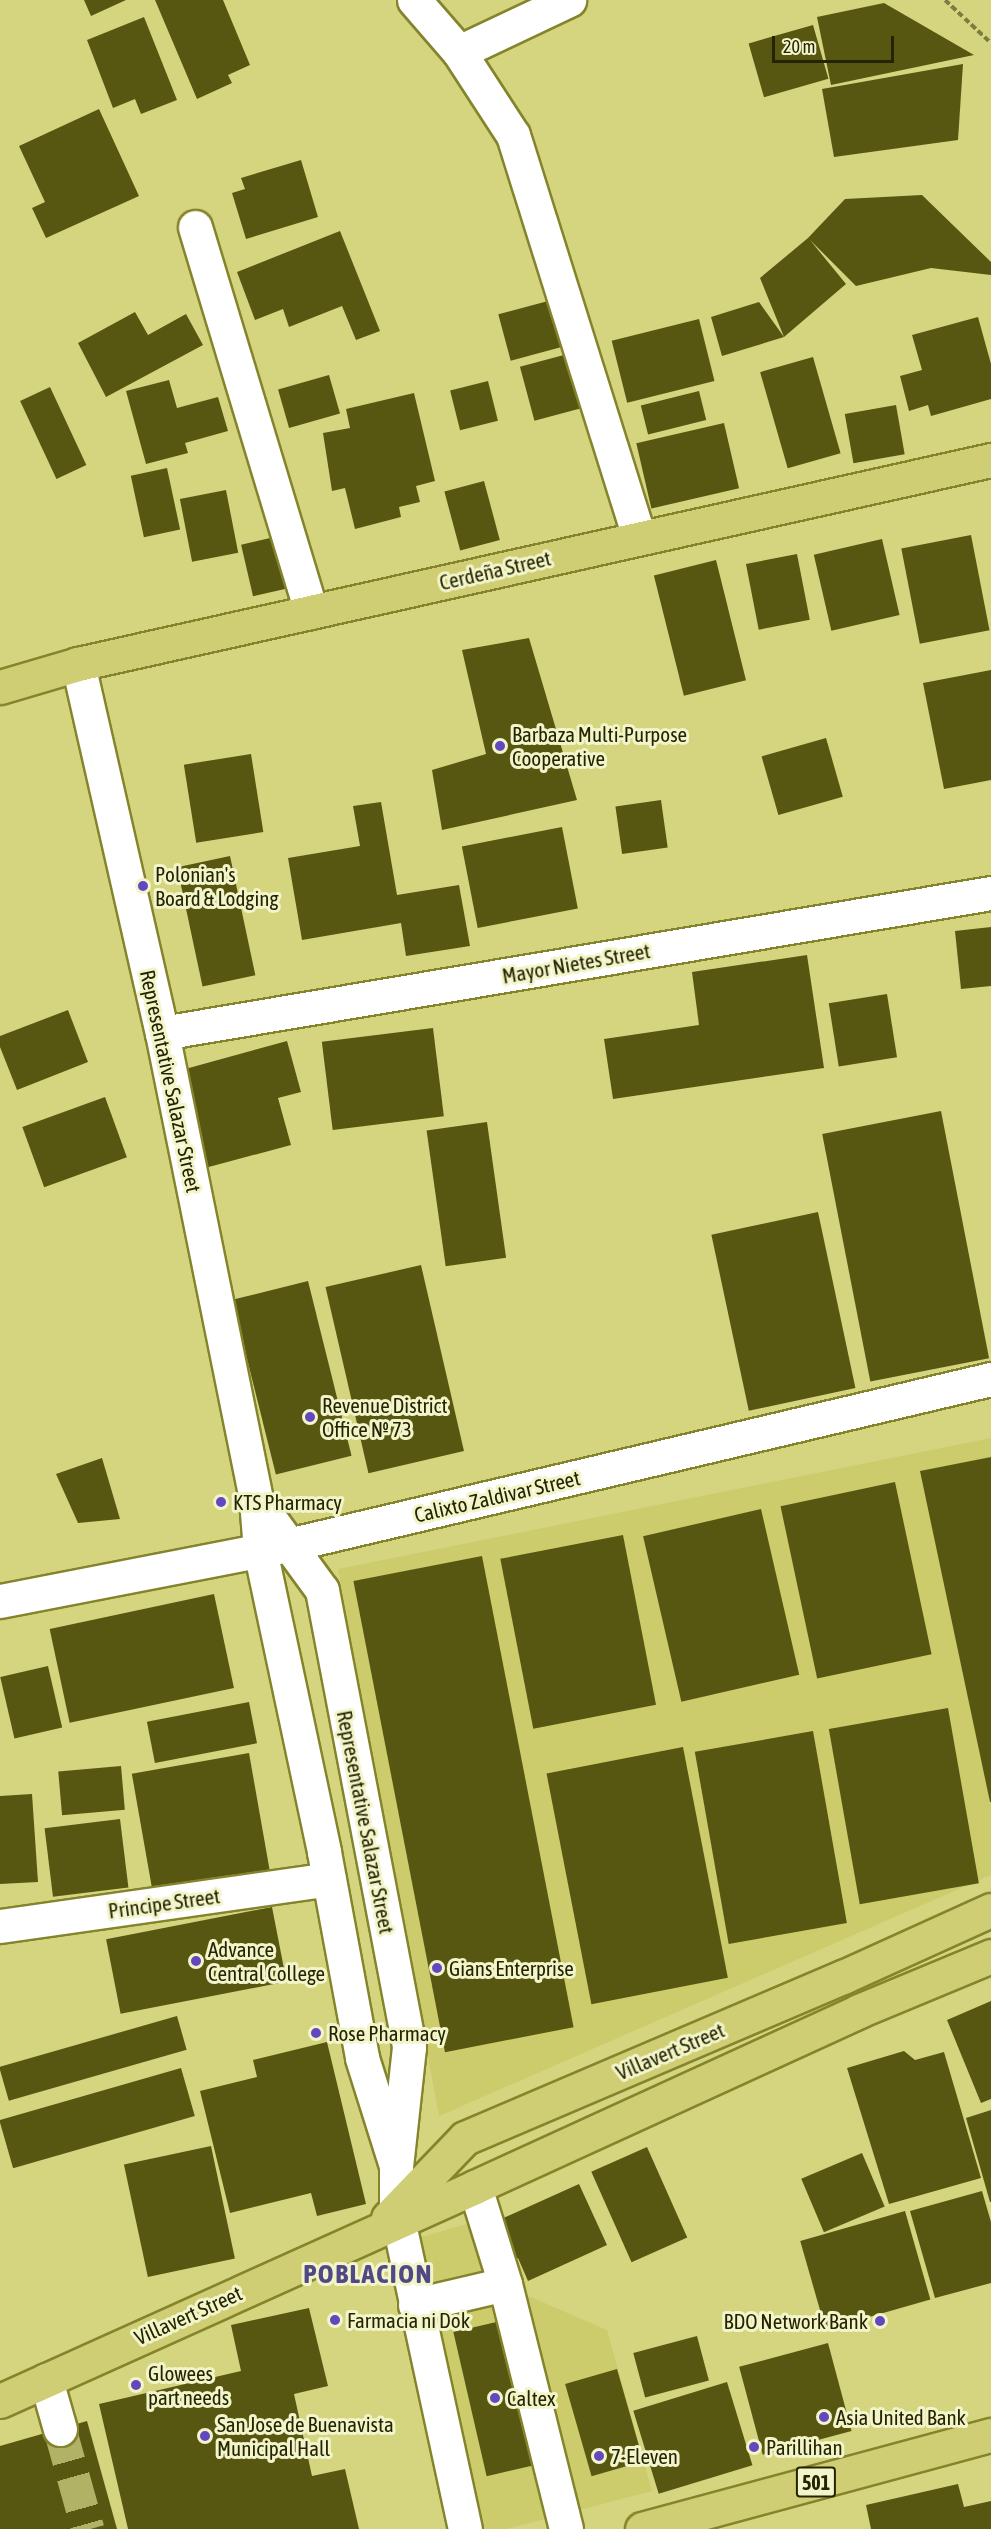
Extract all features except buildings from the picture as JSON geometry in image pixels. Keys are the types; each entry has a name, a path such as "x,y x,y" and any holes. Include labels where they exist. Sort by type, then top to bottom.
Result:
{"main road":[{"name":"Cerdeña Street","path":"0,687 78,664 991,460"},
{"name":"Villavert Street","path":"390,2220 465,2139 843,1977 991,1910"},
{"name":"Villavert Street","path":"0,2401 390,2220 475,2187 859,2011 991,1956"},
{"name":"501","path":"642,2529 991,2435"}],"street":[{"path":"414,0 459,52 513,135 639,538"},
{"path":"459,52 569,0"},
{"path":"195,227 311,612"},
{"name":"Representative Salazar Street","path":"78,664 162,1033 256,1500 274,1547 329,1880 362,2058 396,2166"},
{"name":"Mayor Nietes Street","path":"162,1033 991,893"},
{"name":"Calixto Zaldivar Street","path":"0,1601 274,1547 991,1379"},
{"name":"Representative Salazar Street","path":"274,1547 322,1590 408,2047 390,2220 415,2305 465,2529"},
{"name":"Principe Street","path":"0,1926 329,1880"},
{"path":"475,2187 505,2284 566,2529"},
{"path":"415,2305 505,2284"},
{"path":"46,2380 60,2429"}],"path":[{"path":"945,0 991,43"}],"shaded area":[{"path":"991,1438 991,1875 439,2116 338,1569"},
{"path":"484,2219 510,2288 607,2330 652,2491 507,2529 483,2529 418,2238"}],"tunnel":[{"path":"60,2429 88,2529"}],"place":[{"name":"Barbaza Multi-Purpose Cooperative","path":"500,746"},
{"name":"Polonian's Board & Lodging","path":"143,886"},
{"name":"Revenue District Office № 73","path":"310,1417"},
{"name":"KTS Pharmacy","path":"221,1502"},
{"name":"Advance Central College","path":"196,1961"},
{"name":"Gians Enterprise","path":"437,1968"},
{"name":"Rose Pharmacy","path":"316,2033"},
{"name":"Farmacia ni Dok","path":"335,2320"},
{"name":"BDO Network Bank","path":"880,2321"},
{"name":"Glowees part needs","path":"136,2385"},
{"name":"Caltex","path":"495,2398"},
{"name":"Asia United Bank","path":"824,2417"},
{"name":"San Jose de Buenavista Municipal Hall","path":"205,2436"},
{"name":"Parillihan","path":"754,2447"},
{"name":"7-Eleven","path":"599,2456"}],"district":[{"name":"POBLACION","path":"368,2274"}]}
